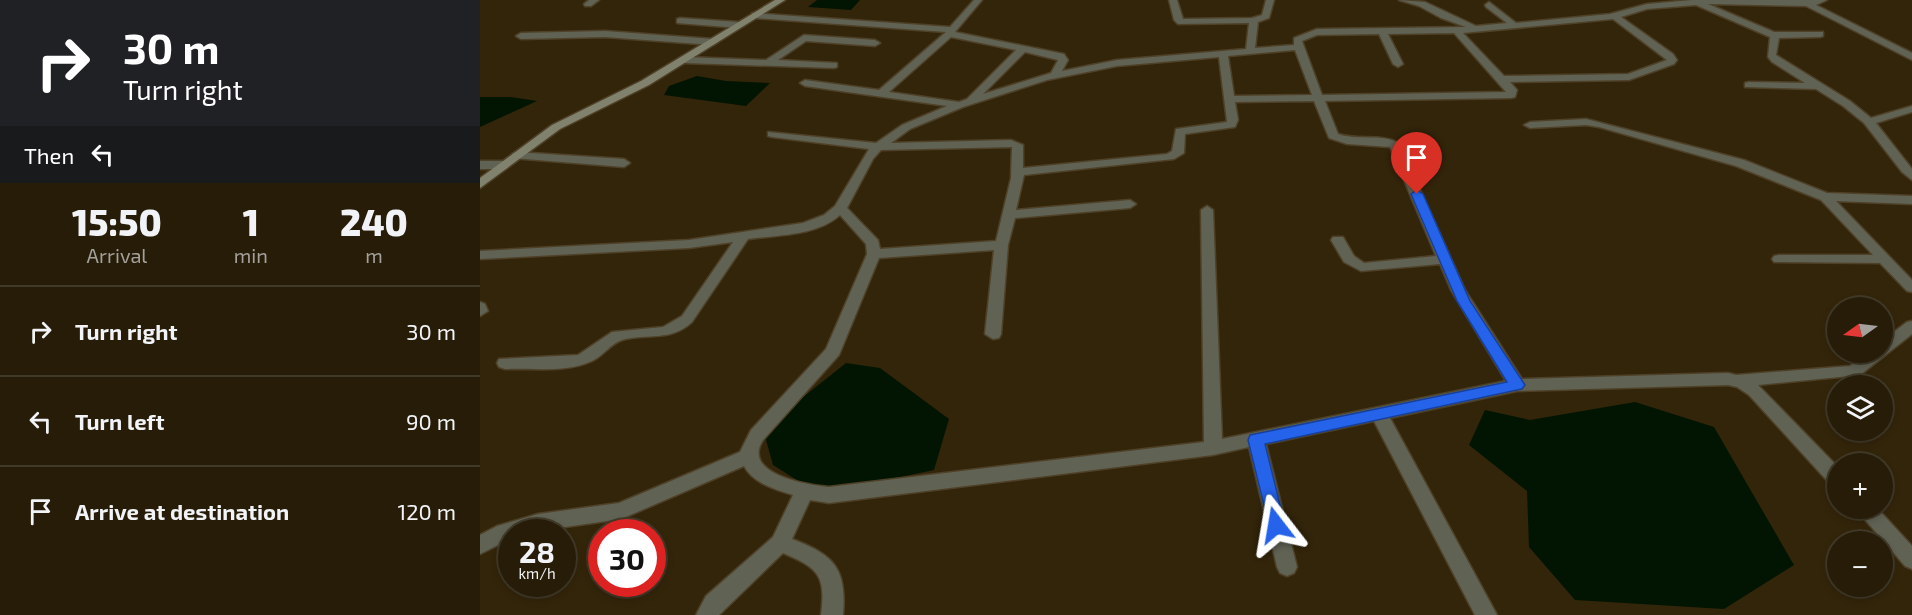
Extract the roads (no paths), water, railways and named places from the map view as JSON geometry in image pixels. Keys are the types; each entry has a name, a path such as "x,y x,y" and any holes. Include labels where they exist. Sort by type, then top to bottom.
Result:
{"main road":[{"path":"480,184 556,128 625,94 685,60 781,0"}],"street":[{"path":"883,92 951,32 978,0"},
{"path":"1173,0 1178,20 1181,22 1252,21 1266,16 1270,0"},
{"path":"1403,0 1425,5 1444,16 1478,28"},
{"path":"1517,385 1464,301 1395,146 1389,142 1338,140 1330,131 1297,40 1317,32 1456,30 1616,17 1647,7 1694,1 1808,4 1823,0"},
{"path":"1694,1 1773,35 1821,34"},
{"path":"1808,4 1912,57"},
{"path":"1489,5 1514,25"},
{"path":"755,15 951,32 1062,56 1063,60 1054,76"},
{"path":"1503,79 1629,77 1671,62 1670,56 1616,17"},
{"path":"680,21 739,25"},
{"path":"1250,52 1255,23 1252,21"},
{"path":"1231,99 1511,95 1512,90 1503,79 1456,30"},
{"path":"1382,31 1398,64"},
{"path":"521,36 605,34 712,42"},
{"path":"1773,35 1775,38 1771,55 1775,60 1820,86 1869,122 1912,176"},
{"path":"770,62 804,38 875,44"},
{"path":"480,255 689,244 819,223 840,208 862,167 878,147 906,127 964,103 1054,76 1145,58 1223,55 1299,47"},
{"path":"964,103 1023,48"},
{"path":"1016,177 1018,173 1030,170 1176,156 1179,150 1180,131 1231,125 1233,122 1231,99 1223,55"},
{"path":"685,60 834,64"},
{"path":"805,83 964,103"},
{"path":"1749,85 1820,86"},
{"path":"1869,122 1912,109"},
{"path":"1530,124 1600,124 1740,163 1825,197 1912,200"},
{"path":"772,134 878,147 1011,143 1017,145 1016,177 1004,241 1001,244 993,334"},
{"path":"516,156 624,163"},
{"path":"480,165 504,165"},
{"path":"1825,197 1912,288"},
{"path":"1008,215 1130,204"},
{"path":"840,208 873,243 874,254 833,351 757,435 751,443 749,456 754,468 761,474 804,492 829,495 1214,448 1517,385 1720,379 1737,381 1854,371 1864,363"},
{"path":"1207,210 1214,448"},
{"path":"505,363 578,360 593,354 617,336 676,328 687,319 743,237"},
{"path":"1338,240 1349,259 1360,267 1446,259"},
{"path":"874,254 1001,244"},
{"path":"1779,260 1884,260"},
{"path":"1893,341 1912,326"},
{"path":"1737,381 1755,391 1827,468"},
{"path":"1379,413 1486,615"},
{"path":"1256,440 1287,567"},
{"path":"484,541 504,532 538,522 621,511 749,456"},
{"path":"707,615 714,603 780,543 804,492"},
{"path":"1874,519 1912,560"},
{"path":"780,543 819,558 831,576 836,591 832,615"}]}
